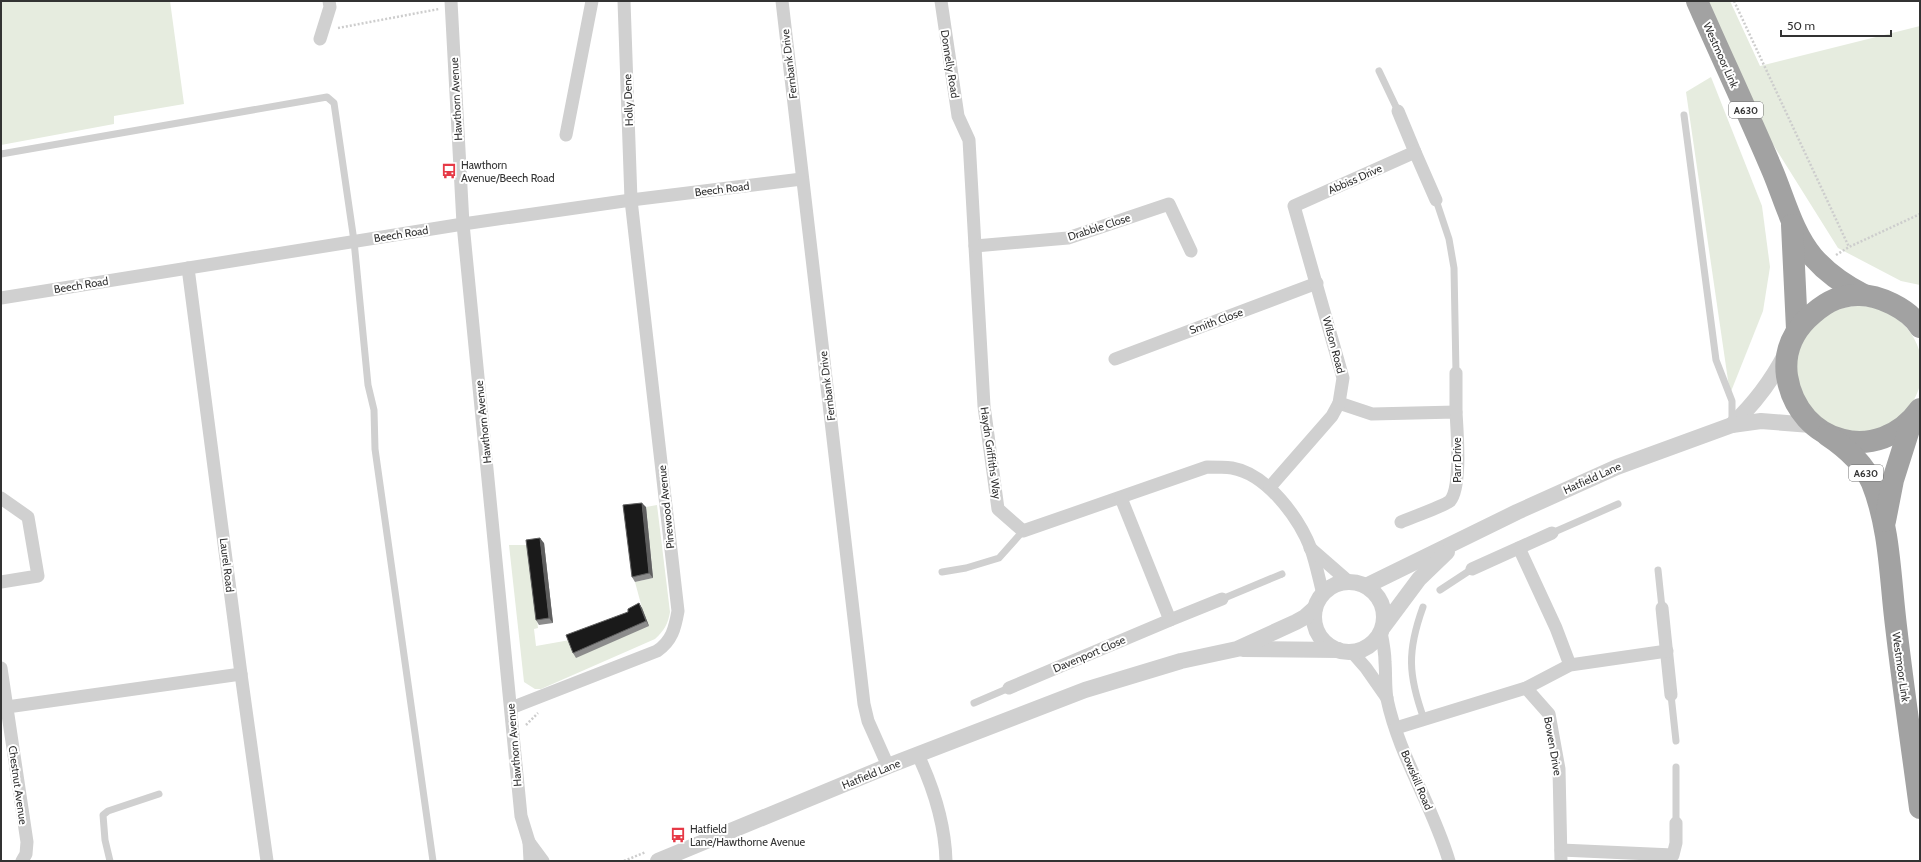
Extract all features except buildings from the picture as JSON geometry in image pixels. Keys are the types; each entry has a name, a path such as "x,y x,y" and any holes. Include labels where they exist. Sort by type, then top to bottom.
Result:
{"highway":[{"name":"Westmoor Link","path":"1697,1 1774,174 1791,220 1812,256 1821,266 1840,282 1864,295"},
{"name":"Westmoor Link","path":"1791,220 1797,329 1788,351 1786,367 1790,392 1795,405 1819,430 1846,448 1864,471 1871,482 1885,525 1896,627 1920,808"},
{"path":"1797,329 1823,304 1848,295 1864,295 1909,307 1920,327"},
{"name":"Westmoor Link","path":"1885,525 1893,480 1916,415"},
{"path":"1819,430 1852,442 1870,442 1894,434 1916,415"}],"street":[{"path":"321,35 330,7 329,1"},
{"path":"566,135 592,1"},
{"name":"Holly Dene","path":"624,1 631,200"},
{"name":"Fernbank Drive","path":"782,1 864,704 868,721 888,766"},
{"name":"Donnelly Road","path":"941,1 958,116 962,125"},
{"name":"Hawthorn Avenue","path":"451,4 463,224 521,816 529,842 530,861"},
{"path":"1398,111 1436,200"},
{"name":"Haydn Griffiths Way","path":"962,125 969,140 984,406 998,509 1023,531"},
{"name":"Abbiss Drive","path":"1294,206 1415,152"},
{"name":"Beech Road","path":"1,298 463,224 631,200 802,179"},
{"name":"Pinewood Avenue","path":"511,708 657,651 671,639 676,624 678,610 631,200"},
{"name":"Drabble Close","path":"975,246 1068,238 1169,204 1191,252"},
{"name":"Wilson Road","path":"1270,487 1332,416 1339,403 1343,378 1294,206"},
{"name":"Laurel Road","path":"188,268 267,861"},
{"name":"Smith Close","path":"1115,359 1317,283"},
{"name":"Hatfield Lane","path":"1732,425 1753,405 1788,351"},
{"name":"Parr Drive","path":"1401,522 1449,501 1457,488 1456,373"},
{"path":"1339,403 1372,414 1456,412"},
{"name":"Hatfield Lane","path":"1366,586 1517,512 1617,466 1732,425 1761,421 1819,430"},
{"path":"1023,531 1208,467 1233,468 1260,480 1270,487 1286,507 1310,548 1348,582"},
{"path":"1,498 28,517 38,576 1,582"},
{"path":"1121,498 1170,620"},
{"path":"1472,569 1552,533"},
{"name":"Hatfield Lane","path":"1382,629 1419,579 1457,542"},
{"path":"1310,548 1319,601 1314,621 1318,633 1326,644 1345,651"},
{"path":"1519,548 1556,628 1570,665"},
{"path":"1348,582 1366,586 1375,593 1382,603 1385,614 1382,629 1374,642 1364,649 1345,651 1237,649 1305,617 1330,587 1348,582"},
{"name":"Davenport Close","path":"1009,688 1222,599"},
{"path":"1662,608 1671,695"},
{"name":"Bowskill Road","path":"1382,629 1387,698 1396,728 1413,772 1443,840 1449,861"},
{"name":"Hatfield Lane","path":"652,856 1086,690 1181,661 1237,649"},
{"name":"Bowskill Road","path":"1345,651 1366,668 1387,698"},
{"path":"1396,728 1526,688 1570,665 1667,652"},
{"name":"Chestnut Avenue","path":"1,671 27,842 26,854 22,861"},
{"path":"7,707 241,674"},
{"name":"Bowen Drive","path":"1526,688 1549,714 1559,769 1561,856"},
{"path":"918,755 938,805 946,861"},
{"path":"1561,856 1673,855 1676,843 1676,823"},
{"name":"Hawthorn Avenue","path":"529,842 543,861"}],"lane":[{"path":"1379,71 1398,111"},
{"path":"1,154 327,97 334,103 354,241 368,385 374,410 375,449 433,861"},
{"path":"1684,115 1716,360 1732,401 1732,425"},
{"path":"1436,200 1449,239 1454,268 1456,373"},
{"path":"1552,533 1618,504"},
{"path":"942,572 966,568 999,558 1023,531"},
{"path":"1440,590 1472,569"},
{"path":"1658,570 1662,608"},
{"path":"1222,599 1282,574"},
{"path":"1423,607 1415,630 1411,657 1414,693 1424,719"},
{"path":"974,703 1009,688"},
{"path":"1671,695 1676,740"},
{"path":"1676,767 1676,823"},
{"path":"110,861 105,840 103,815 108,811 159,794"}],"path":[{"path":"1734,1 1849,246"},
{"path":"321,35 451,4"},
{"path":"1821,266 1849,246 1920,214"},
{"path":"526,731 526,725 538,712"},
{"path":"624,861 652,856"}],"shaded area":[{"path":"1,1 170,1 184,104 114,116 114,124 1,145"},
{"path":"1707,1 1730,1 1760,66 1920,26 1920,285 1901,281 1838,248 1769,138"},
{"path":"1711,77 1762,206 1770,267 1763,311 1730,394 1686,92"},
{"path":"1865,306 1889,314 1899,320 1908,329 1917,345 1921,357 1921,381 1917,393 1908,409 1899,418 1883,427 1871,431 1853,432 1829,424 1819,418 1810,409 1801,393 1797,381 1796,363 1804,339 1810,329 1819,320 1835,311 1847,307"},
{"path":"657,505 670,612 667,624 661,633 655,639 541,689 535,689 524,682 509,545 529,545 538,628 534,629 536,646 570,640 576,657 642,608 635,582 653,578 646,507"}],"place":[{"name":"Hawthorn Avenue/Beech Road","path":"449,171"},
{"name":"Hatfield Lane/Hawthorne Avenue","path":"678,835"}]}
